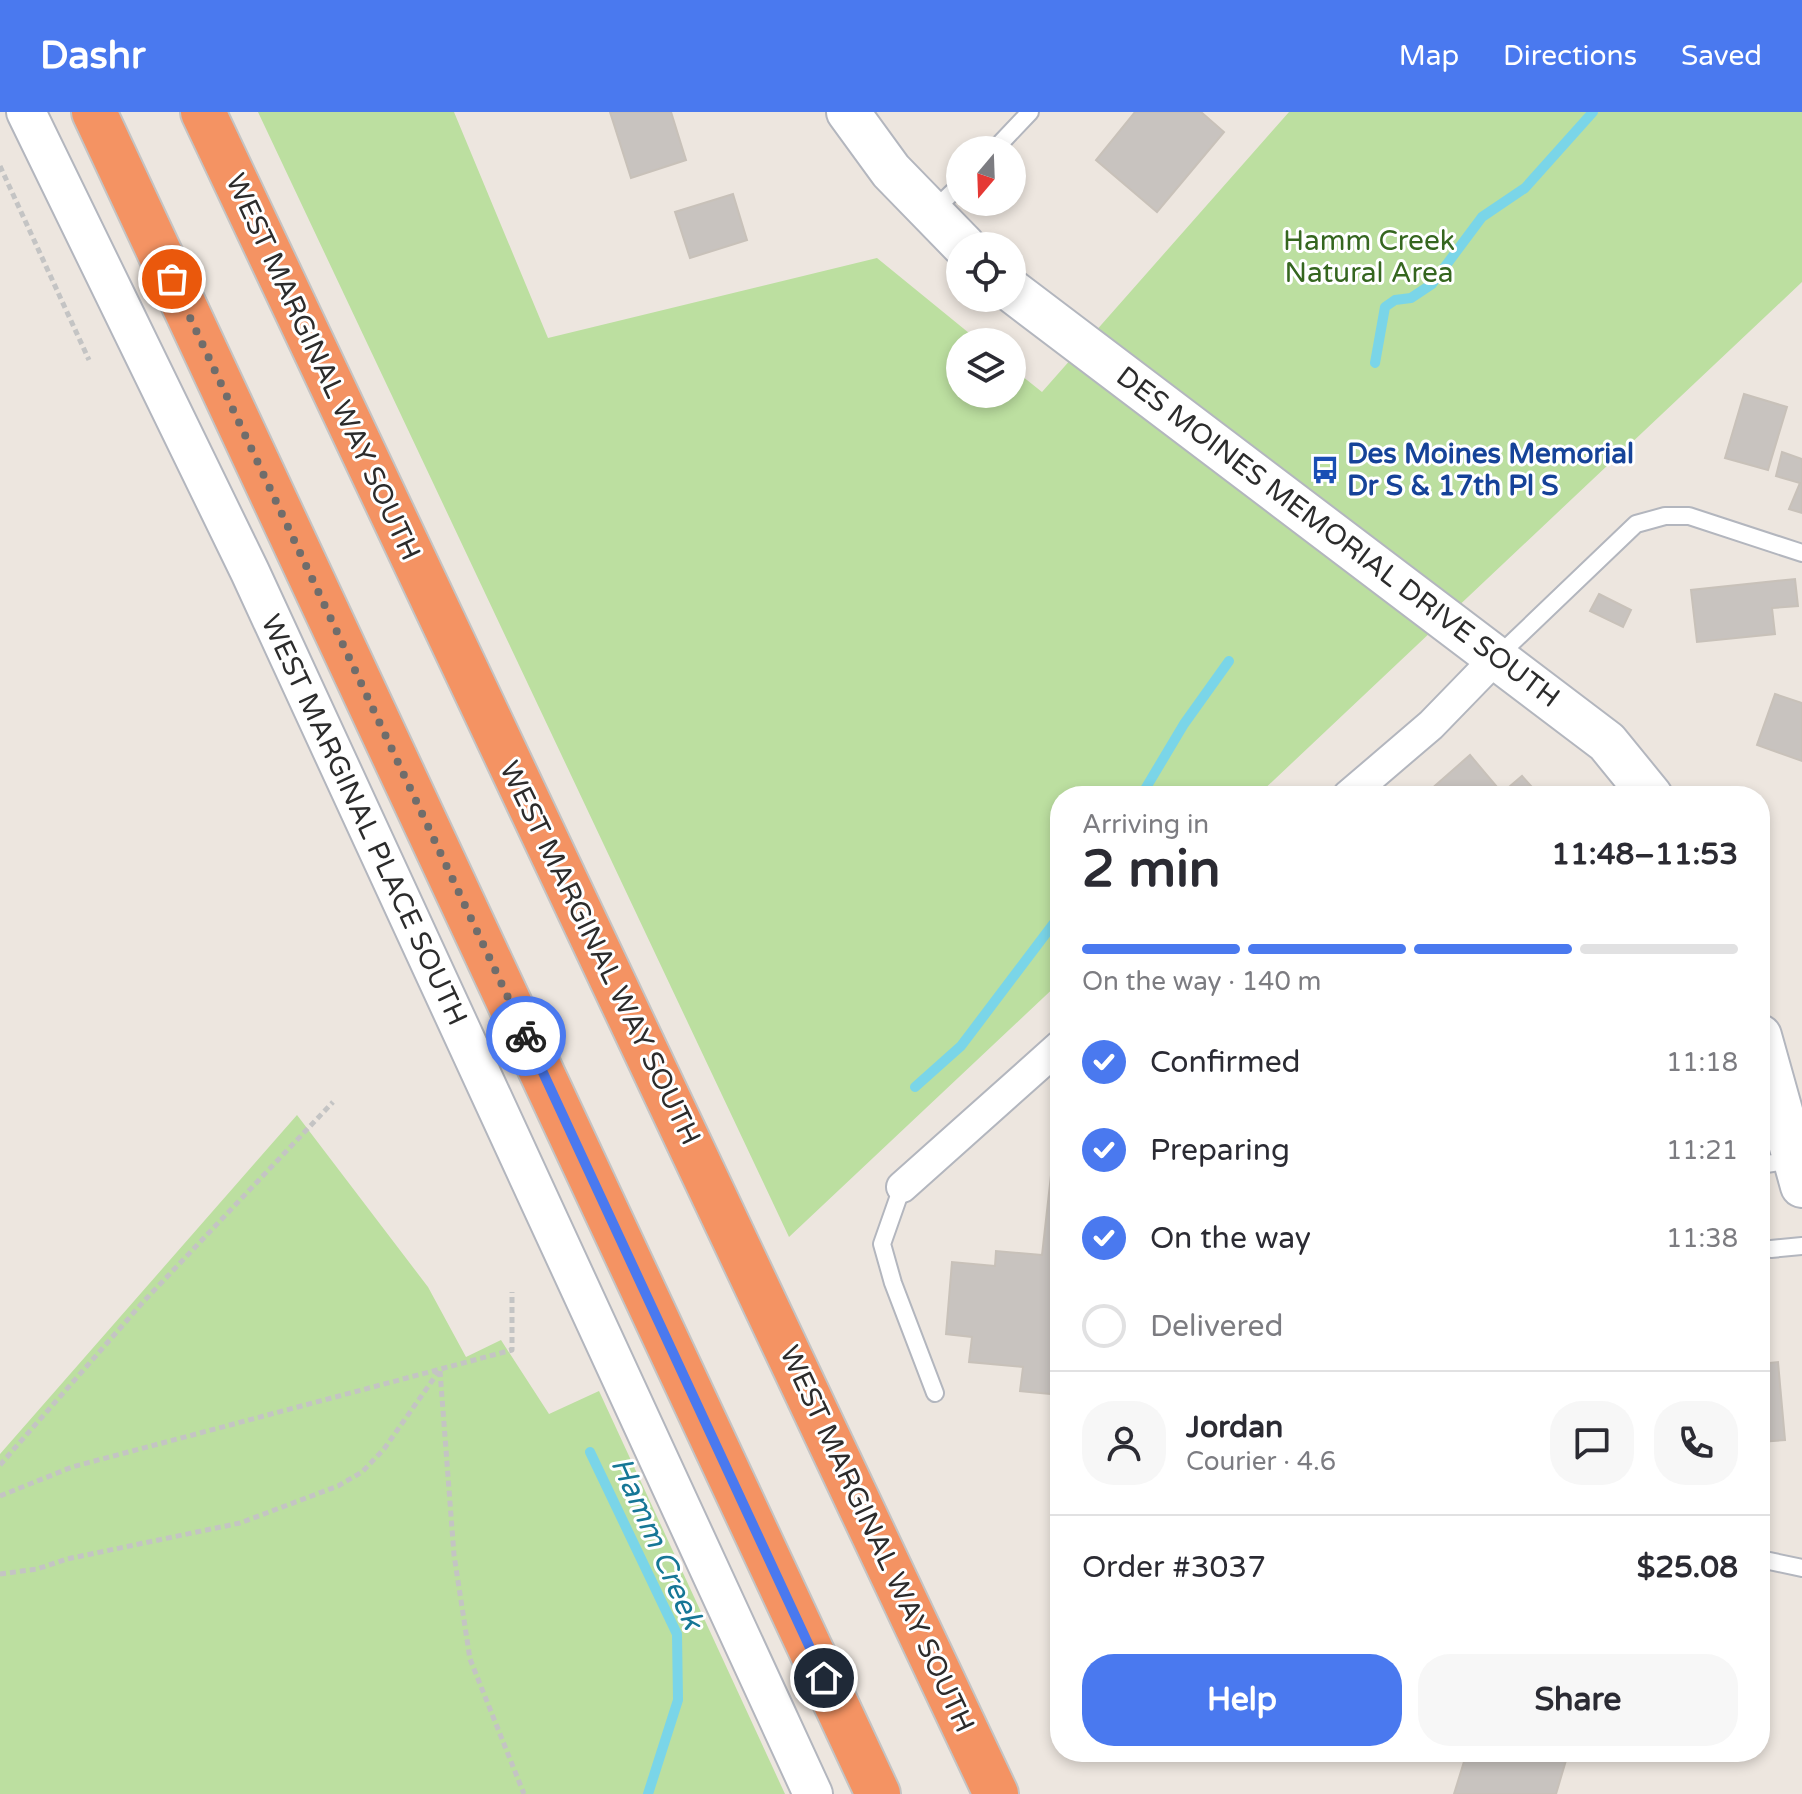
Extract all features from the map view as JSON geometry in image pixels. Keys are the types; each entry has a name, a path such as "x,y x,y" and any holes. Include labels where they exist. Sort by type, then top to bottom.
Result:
{"highway":[{"path":"94,112 878,1794"},
{"name":"WEST MARGINAL WAY SOUTH","path":"203,112 996,1794"}],"main road":[{"path":"848,112 891,171 946,199"},
{"name":"DES MOINES MEMORIAL DRIVE SOUTH","path":"1026,302 1498,656 1607,742 1643,786"},
{"path":"1770,1088 1786,1171"}],"street":[{"name":"WEST MARGINAL PLACE SOUTH","path":"26,112 256,586 813,1794"},
{"path":"1362,786 1431,725 1498,656"},
{"path":"902,1187 1050,1055"}],"lane":[{"path":"1007,136 1030,112"},
{"path":"1498,656 1636,524 1665,516 1689,516 1802,553"},
{"path":"902,1187 882,1244 893,1283 935,1393"},
{"path":"1771,1249 1802,1246"},
{"path":"1770,1561 1802,1568"}],"path":[{"path":"0,166 89,360"},
{"path":"0,1465 144,1301 333,1102"},
{"path":"0,1496 72,1467 512,1350 512,1292"},
{"path":"0,1574 37,1569 81,1556 240,1523 338,1486 362,1472 384,1449 440,1370"},
{"path":"440,1370 454,1555 470,1659 524,1794"}],"green space":[{"name":"Hamm Creek Natural Area","path":"258,112 454,112 548,338 877,258 963,328 946,328 946,408 1026,408 1026,379 1042,392 1289,112 1802,112 1802,282 1268,786 1050,786 1050,991 789,1237"},
{"path":"297,1115 428,1287 466,1357 501,1340 549,1414 599,1391 785,1794 0,1794 0,1454"}],"building":[{"path":"610,112 671,112 686,160 631,178"},
{"path":"1135,112 1201,112 1224,132 1157,212 1096,160"},
{"path":"733,194 747,240 690,258 675,212"},
{"path":"1744,394 1787,407 1768,470 1725,458"},
{"path":"1782,452 1802,459 1802,513 1789,509 1800,483 1776,476"},
{"path":"1795,579 1798,606 1772,608 1775,634 1697,642 1691,590"},
{"path":"1599,594 1631,610 1623,627 1590,611"},
{"path":"1775,694 1802,703 1802,761 1757,745"},
{"path":"1470,755 1496,786 1435,786"},
{"path":"1522,776 1531,786 1510,786"},
{"path":"1050,1184 1050,1394 1020,1391 1023,1367 969,1362 972,1337 946,1334 952,1262 995,1266 996,1251 1042,1255"},
{"path":"1778,1362 1785,1440 1770,1441 1770,1363"},
{"path":"1464,1762 1566,1762 1556,1794 1454,1794"}],"waterway":[{"name":"Hamm Creek","path":"1375,363 1385,307 1395,300 1411,298 1432,284 1482,217 1525,188 1593,112"},
{"name":"Hamm Creek","path":"1147,786 1184,724 1229,661"},
{"name":"Hamm Creek","path":"915,1087 961,1046 1050,928"},
{"name":"Hamm Creek","path":"590,1452 677,1634 678,1700 648,1794"}],"way so far":[{"path":"172,279 526,1036"}],"place":[{"name":"Des Moines Memorial Dr S & 17th Pl S","path":"1325,470"}],"route":[{"path":"526,1036 824,1678"}]}
